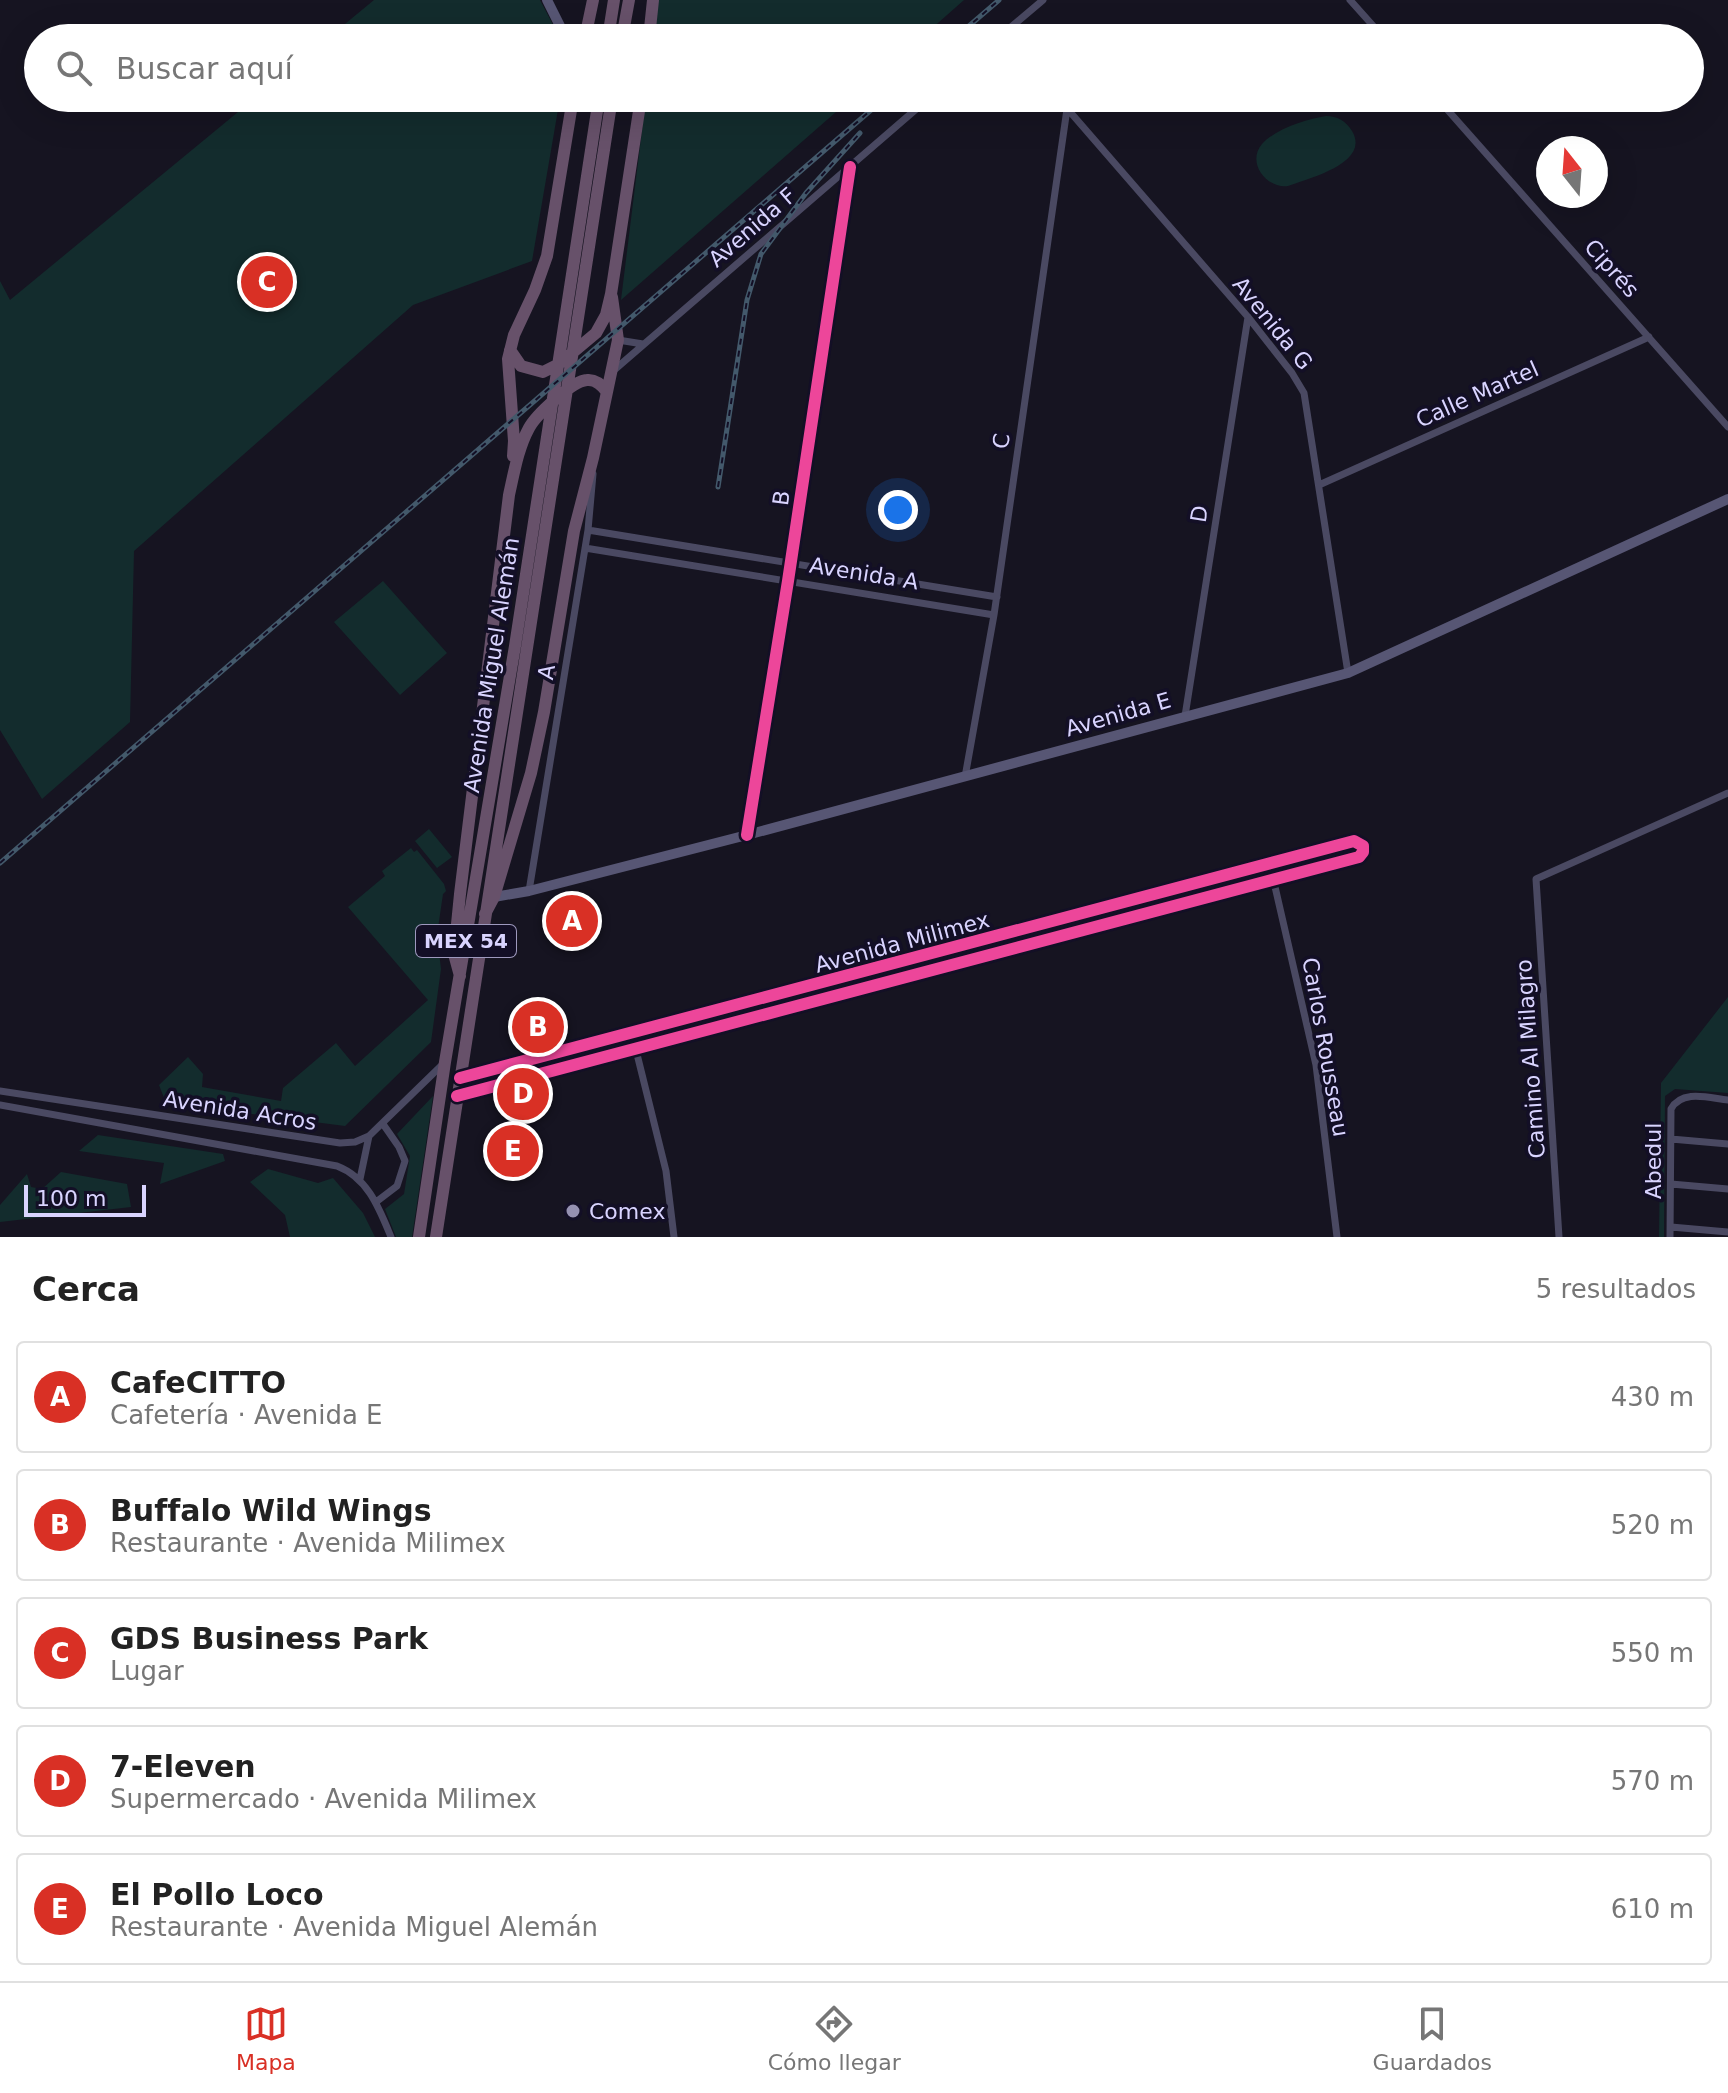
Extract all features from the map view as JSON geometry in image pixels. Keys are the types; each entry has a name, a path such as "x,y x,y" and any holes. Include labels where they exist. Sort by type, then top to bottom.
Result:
{"highway":[{"path":"588,24 593,0"},
{"path":"610,24 614,0"},
{"path":"625,24 629,0"},
{"path":"650,24 653,0"},
{"path":"460,976 454,954 460,894 514,441 508,369 510,350 517,327 543,273 571,112"},
{"name":"Avenida Miguel Alemán","path":"436,1237 485,914 597,112"},
{"name":"Avenida Miguel Alemán","path":"419,1237 445,1062 521,647 610,112"},
{"path":"510,350 517,362 528,370 543,372 596,333 606,315 639,112"},
{"path":"485,914 494,897 531,773 544,712 574,531 618,340 611,294"},
{"path":"509,495 522,445 534,419 578,383 591,379 607,392"}],"main road":[{"path":"547,0 559,24"},
{"name":"Avenida E","path":"494,897 529,891 747,835 1348,673 1728,499"}],"street":[{"path":"1016,24 1043,0"},
{"path":"1350,0 1371,24"},
{"name":"Avenida F","path":"598,382 913,112"},
{"name":"C","path":"965,777 997,597 1067,112"},
{"name":"Avenida G","path":"1070,112 1248,317 1304,393 1348,673"},
{"name":"Ciprés","path":"1449,112 1728,427"},
{"name":"B","path":"747,835 850,167"},
{"name":"D","path":"1185,716 1248,317"},
{"name":"Calle Martel","path":"1319,485 1649,337"},
{"path":"618,340 643,344"},
{"name":"A","path":"529,891 588,530 593,458"},
{"name":"Avenida A","path":"588,530 997,597"},
{"name":"Avenida A","path":"585,548 994,615"},
{"path":"903,600 906,582"},
{"name":"Camino Al Milagro","path":"1559,1237 1536,879 1728,793"},
{"name":"Avenida Milimex","path":"457,1096 1359,857 1363,846 1354,841 460,1078"},
{"name":"Carlos Rousseau","path":"1270,865 1316,1065 1337,1237"},
{"path":"632,1034 666,1171 674,1237"},
{"path":"391,1237 376,1202 360,1179 369,1136 445,1062"},
{"name":"Avenida Acros","path":"0,1091 340,1143 355,1142 369,1136"},
{"name":"Abedul","path":"1670,1237 1673,1104 1689,1096 1728,1100"},
{"name":"Avenida Acros","path":"0,1105 337,1166 351,1171 360,1179"},
{"path":"376,1202 397,1186 405,1161 383,1124"},
{"path":"228,1146 233,1127"},
{"path":"274,1154 277,1134"},
{"path":"1671,1139 1728,1144"},
{"path":"1671,1184 1728,1189"},
{"path":"1671,1227 1728,1232"}],"green space":[{"path":"374,0 540,0 553,24 345,24"},
{"path":"658,0 964,0 937,24 655,24"},
{"path":"238,112 558,112 532,261 413,305 134,551 130,722 42,799 0,730 0,281 10,300"},
{"path":"644,112 836,112 621,300"},
{"path":"1326,116 1341,120 1352,131 1356,142 1346,160 1322,174 1288,186 1280,186 1266,179 1256,159 1262,144 1283,129"},
{"path":"383,581 447,653 400,695 334,622"},
{"path":"429,829 452,857 437,868 415,841"},
{"path":"411,848 414,852 417,850 444,884 446,891 437,935 441,969 431,1042 345,1126 166,1103 159,1085 188,1057 203,1074 202,1087 281,1101 283,1088 336,1043 355,1066 428,1000 348,907 385,876 382,871"},
{"path":"1728,997 1728,1093 1675,1089 1665,1096 1664,1237 1659,1237 1661,1083"},
{"path":"433,1096 412,1237 396,1237 385,1209 404,1194 410,1156 397,1134"},
{"path":"98,1135 223,1154 225,1161 160,1184 164,1163 79,1151"},
{"path":"268,1169 318,1183 333,1178 363,1213 375,1237 290,1237 285,1215 250,1182"},
{"path":"61,1172 127,1184 131,1207 0,1222 0,1205 27,1174 31,1187 42,1189"}],"railway":[{"path":"971,24 999,0"},
{"path":"0,863 869,112"},
{"path":"718,487 747,300 761,254 806,193 860,133"}],"cycle path":[{"path":"747,835 850,167"},
{"path":"457,1096 1359,857 1363,846 1354,841 460,1078"}],"place":[{"name":"GDS Business Park","path":"267,282"},
{"name":"CafeCITTO","path":"572,921"},
{"name":"Buffalo Wild Wings","path":"538,1027"},
{"name":"7-Eleven","path":"523,1094"},
{"name":"El Pollo Loco","path":"513,1151"},
{"name":"Comex","path":"573,1211"}]}
